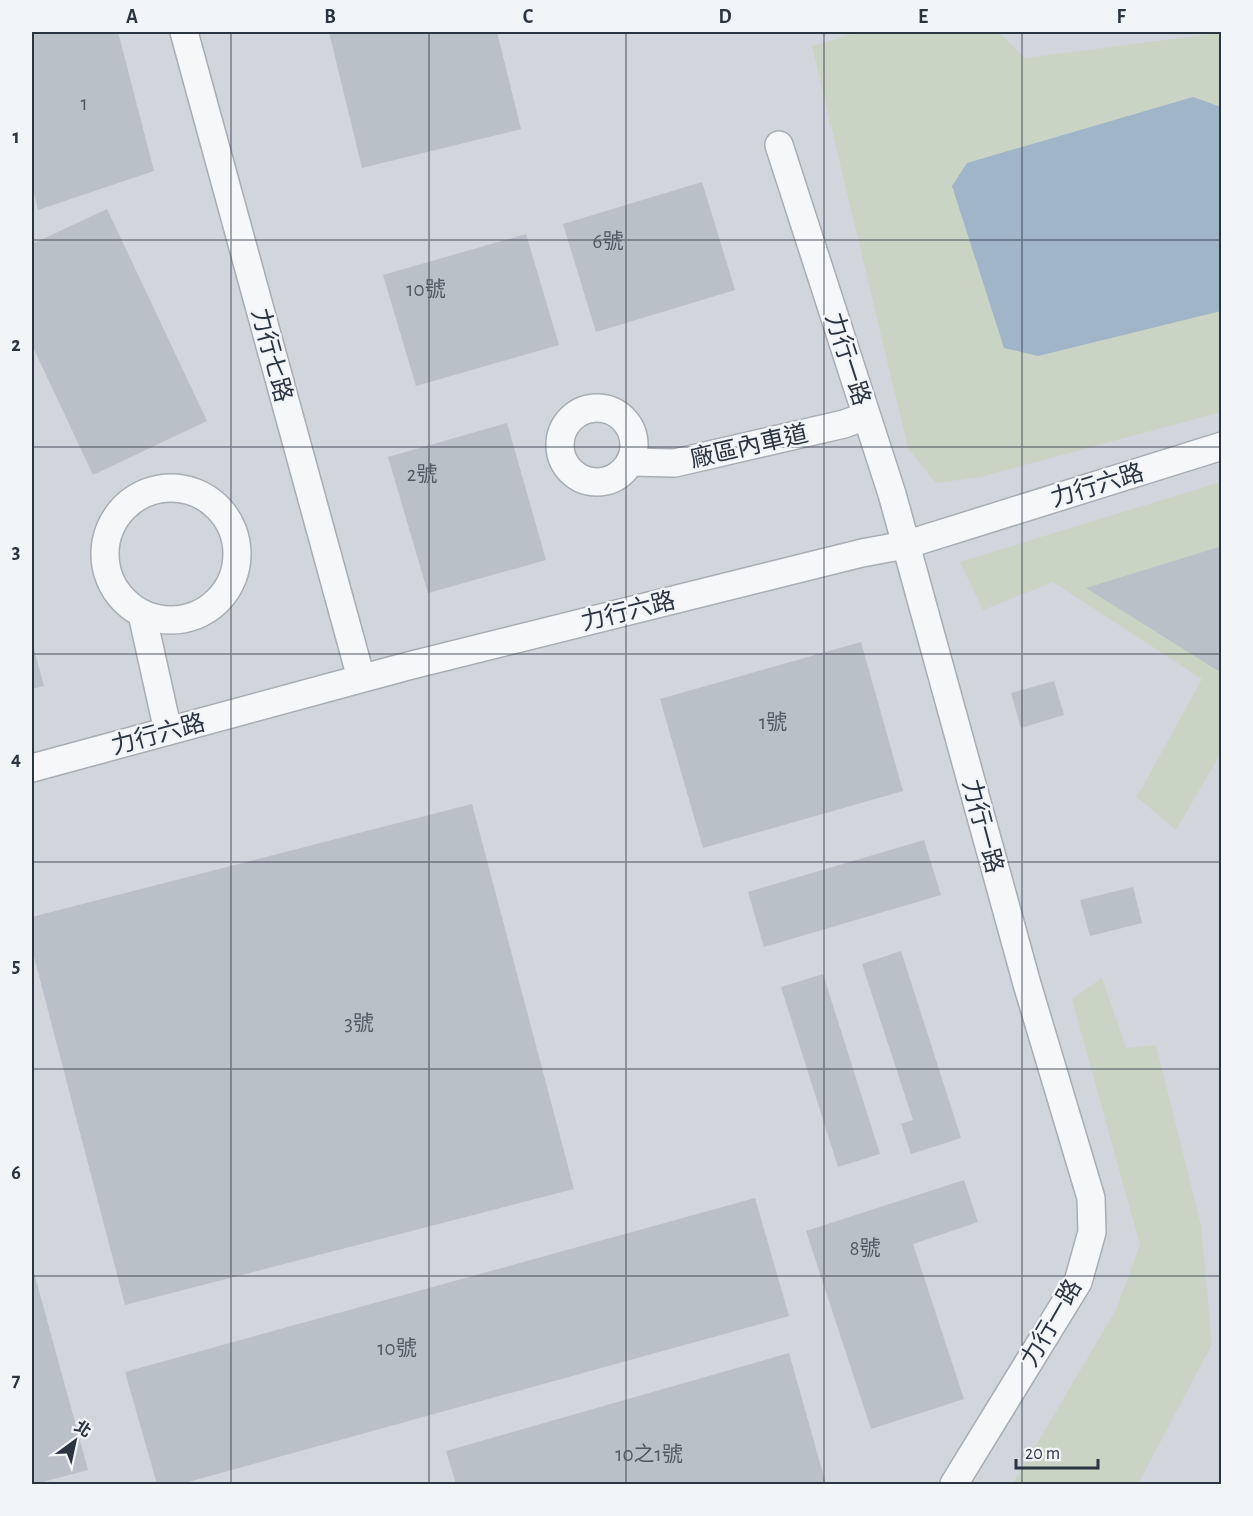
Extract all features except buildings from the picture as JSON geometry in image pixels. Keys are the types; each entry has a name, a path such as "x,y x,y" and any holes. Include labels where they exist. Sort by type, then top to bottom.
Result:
{"street":[{"name":"力行七路","path":"183,32 361,678"},
{"name":"力行一路","path":"779,145 892,494 1027,984 1090,1198 1092,1232 1078,1282 954,1485"},
{"name":"廠區內車道","path":"630,462 675,463 844,424 866,416"},
{"name":"力行六路","path":"32,768 361,678 862,553 905,545 1221,446"},
{"path":"142,614 163,620 184,619 204,612 221,598 232,580 237,559 235,538 227,518 213,502 194,491 173,487 151,490 130,500 115,517 106,537 105,560 110,582 124,600 142,614 168,731"}],"shaded area":[{"path":"32,32 1221,32 1221,1484 32,1484"}],"green space":[{"path":"859,32 998,32 1025,58 1221,33 1221,412 980,477 936,483 908,448 812,46"},
{"path":"1221,482 1221,753 1176,830 1137,797 1202,679 1053,582 983,610 960,562"},
{"path":"1102,978 1126,1048 1156,1045 1201,1225 1212,1344 1138,1484 1013,1484 1116,1310 1140,1245 1072,999"}],"water":[{"path":"1193,97 1221,107 1221,311 1038,356 1004,348 952,186 967,163"}]}
